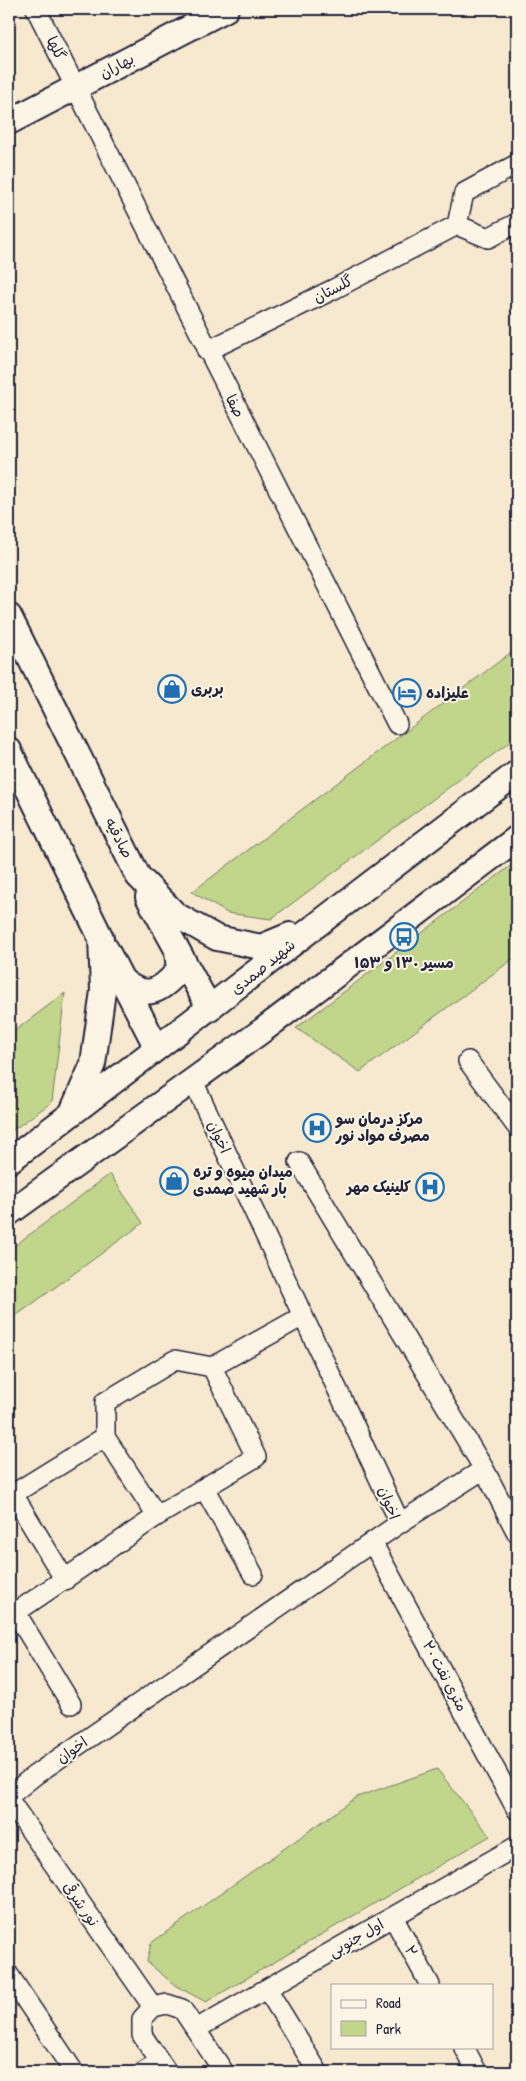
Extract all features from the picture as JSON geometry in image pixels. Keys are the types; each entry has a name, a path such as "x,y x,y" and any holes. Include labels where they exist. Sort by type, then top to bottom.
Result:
{"main road":[{"name":"بهاران","path":"9,122 226,9"},
{"name":"صادقیه","path":"9,616 138,876 176,915 216,938 261,947 315,925"},
{"path":"9,750 119,976 158,1048"},
{"name":"شهید صمدی","path":"9,1161 210,1009 315,925 516,777"},
{"path":"9,1213 263,1030 517,838"},
{"path":"138,876 177,952 210,1009"},
{"path":"71,1114 92,1064 103,991 101,938"},
{"path":"119,976 134,990 151,992 167,985 179,970 177,952"}],"street":[{"name":"گلها","path":"36,9 75,88"},
{"name":"صفا","path":"75,88 396,724"},
{"path":"517,164 464,193 457,225 488,238 517,223"},
{"name":"گلستان","path":"207,351 334,289 457,225"},
{"path":"468,1061 517,1127"},
{"name":"اخوان","path":"9,1796 35,1774 400,1523 192,1080"},
{"path":"299,1162 484,1469 517,1533"},
{"path":"157,1516 105,1437 105,1402 175,1360 212,1367 303,1316"},
{"path":"71,1704 12,1615 157,1516 256,1457 212,1367"},
{"path":"65,1580 11,1493 105,1437"},
{"path":"400,1523 484,1469"},
{"path":"204,1488 253,1574"},
{"name":"۲۰ متری نفت","path":"372,1542 517,1810"},
{"name":"نور شرقی","path":"9,1800 153,2007"},
{"name":"اول جنوبی","path":"196,2029 517,1846"},
{"name":"۲","path":"393,1917 429,1984"},
{"path":"9,1975 74,2072"},
{"path":"267,1989 318,2072"},
{"path":"144,2072 163,2067 142,2034 142,2019 153,2007 167,2004 182,2009 224,2072"},
{"path":"465,2048 477,2072"}],"green space":[{"path":"517,648 517,737 271,919 227,913 192,892"},
{"path":"517,861 517,956 360,1072 296,1028"},
{"path":"65,993 52,1102 9,1133 9,1035"},
{"path":"110,1174 143,1223 9,1321 9,1250"},
{"path":"437,1769 490,1836 206,2002 176,1986 147,1962 151,1943 357,1797"}],"place":[{"name":"بربری","path":"172,689"},
{"name":"علیزاده","path":"407,693"},
{"name":"مسیر ۱۳۰ و ۱۵۳","path":"404,937"},
{"name":"مرکز درمان سو مصرف مواد نور","path":"317,1128"},
{"name":"میدان میوه و تره بار شهید صمدی","path":"174,1181"},
{"name":"کلینیک مهر","path":"430,1187"}]}
